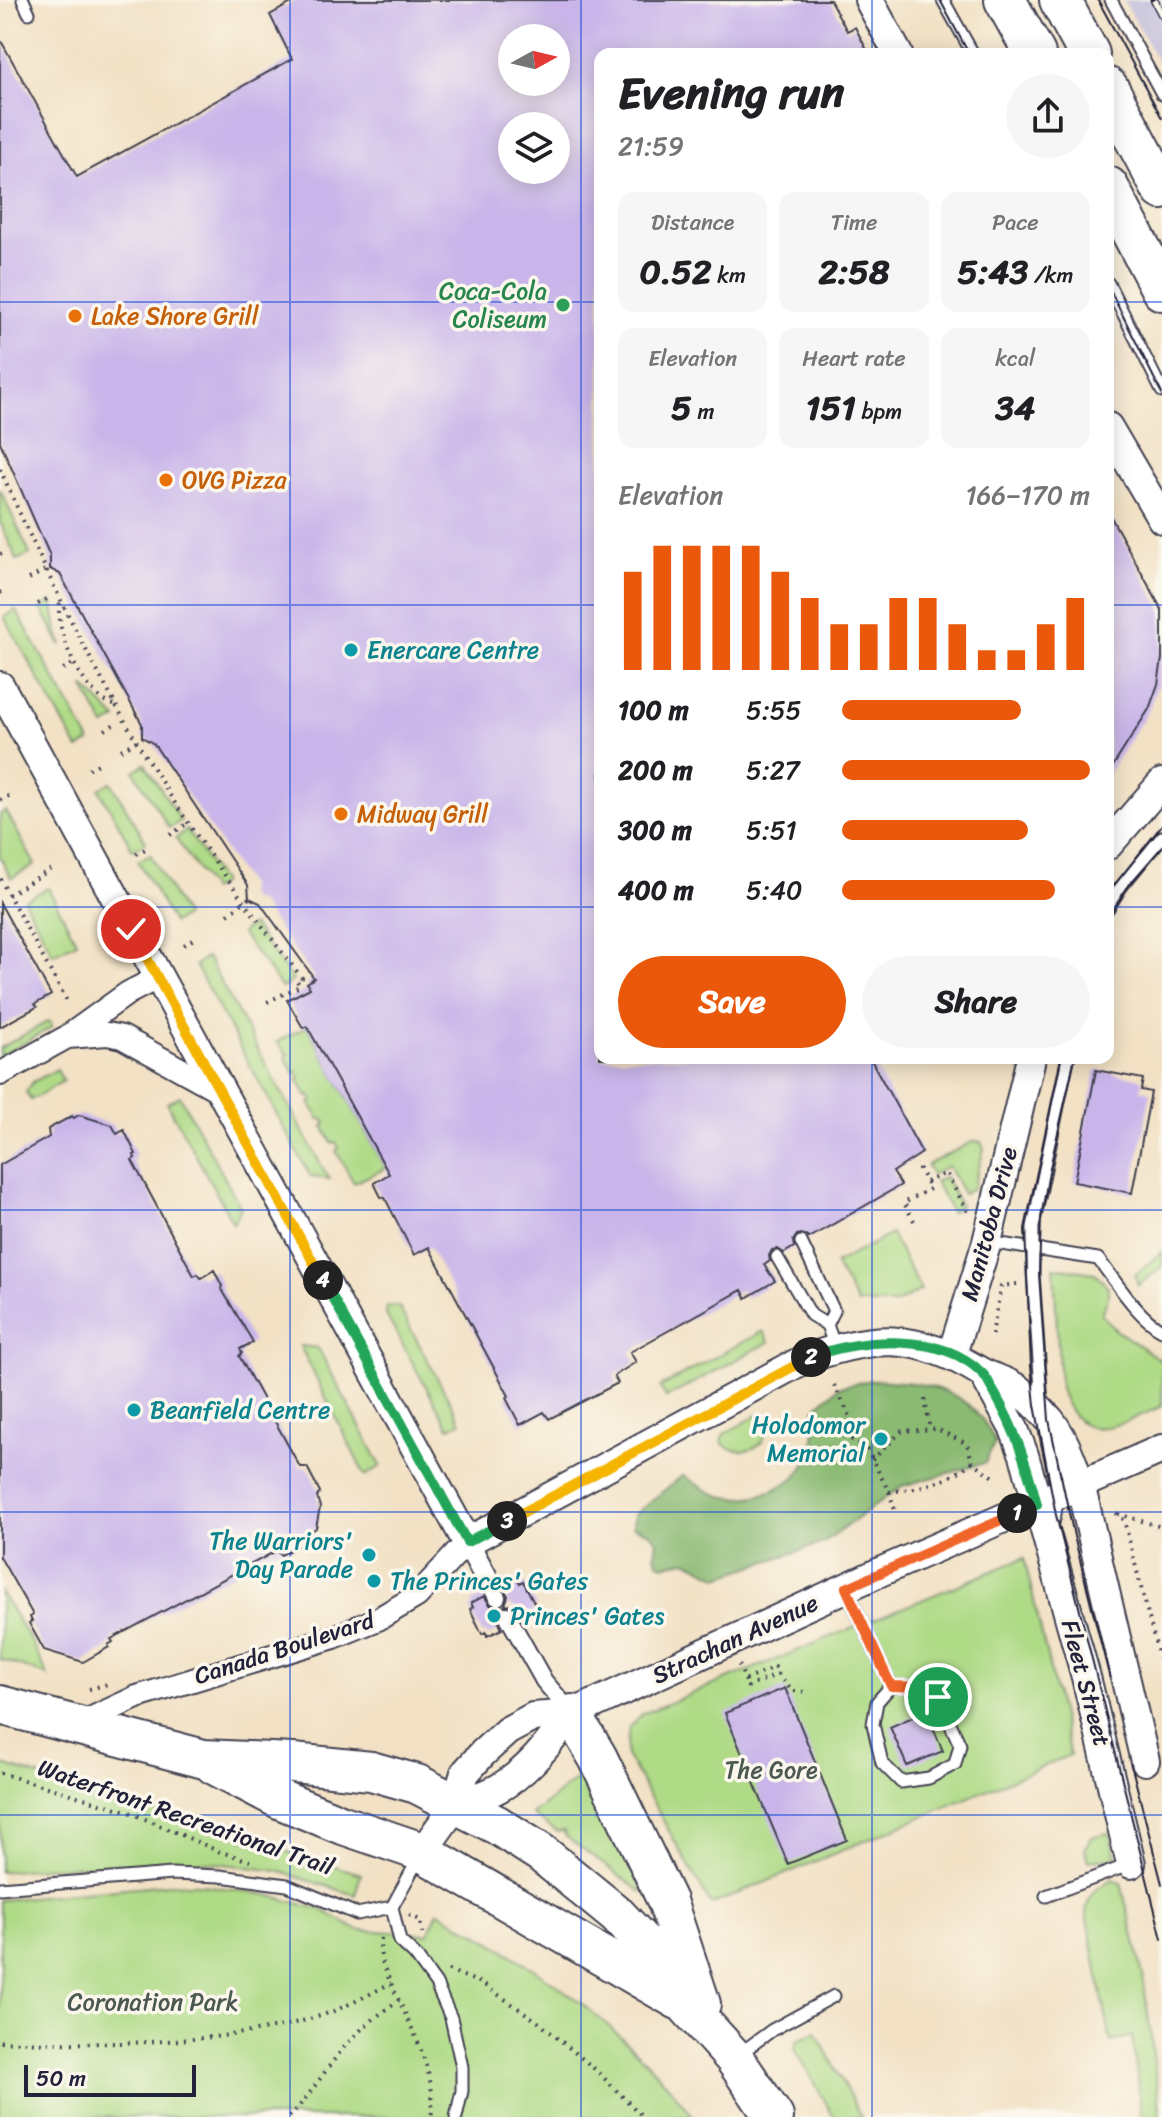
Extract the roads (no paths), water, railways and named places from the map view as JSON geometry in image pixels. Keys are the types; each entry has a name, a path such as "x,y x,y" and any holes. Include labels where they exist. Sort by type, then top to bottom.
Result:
{"highway":[{"path":"1005,0 1032,48"},
{"path":"1060,0 1086,48"},
{"path":"1114,99 1162,189"},
{"path":"1114,198 1162,290"},
{"path":"0,1705 204,1759 371,1771 417,1784 497,1825 541,1853 596,1895 646,1946 698,2018 734,2058 774,2117"},
{"path":"572,1714 598,1758 667,1901 698,2018"},
{"path":"204,1759 279,1799 390,1843 422,1852 498,1894 698,2018"}],"street":[{"path":"869,0 895,48"},
{"path":"1114,437 1162,519"},
{"path":"0,686 493,1589"},
{"path":"1114,838 1162,783"},
{"path":"0,1074 67,1037 128,993 157,978"},
{"path":"67,1037 107,1034 122,1037 220,1091"},
{"name":"Manitoba Drive","path":"952,1354 987,1242 1030,1064"},
{"name":"Canada Boulevard","path":"74,1727 137,1697 334,1637 378,1619 417,1596 467,1542 801,1361 832,1336 862,1342 914,1344 952,1354"},
{"path":"952,1354 983,1373 1013,1385 1058,1431 1066,1447 1058,1495"},
{"path":"983,1373 1014,1429 1058,1495"},
{"name":"Strachan Avenue","path":"422,1852 455,1806 465,1773 507,1731 533,1717 572,1714 846,1588 1162,1449"},
{"name":"Fleet Street","path":"1058,1495 1049,1546 1086,1677 1131,1864"},
{"name":"Fleet Street","path":"1058,1495 1153,1758"},
{"path":"507,1615 544,1681 572,1714"},
{"name":"Strachan Avenue","path":"455,1806 496,1790 515,1777 536,1759 572,1714"}],"lane":[{"path":"23,0 29,13"},
{"path":"943,0 970,48"},
{"path":"1111,0 1162,94"},
{"path":"1114,295 1162,391"},
{"path":"1114,898 1162,837"},
{"path":"1043,1413 1032,1248 1040,1186 1067,1064"},
{"path":"801,1242 834,1311 832,1336"},
{"path":"987,1242 1098,1259 1123,1292 1154,1326 1162,1330"},
{"path":"777,1257 811,1315 832,1336"},
{"path":"846,1588 891,1686"},
{"path":"891,1686 927,1687 938,1697 960,1745 955,1764 929,1778 901,1782 882,1763 873,1724 877,1702 891,1686"},
{"path":"422,1852 392,1907 400,1941 415,1955 436,1984 451,2018 462,2067 462,2091 456,2117"},
{"path":"1046,1896 1131,1864"},
{"path":"0,1888 122,1877 196,1875 287,1885 357,1914 392,1907"},
{"path":"734,2058 772,2030 834,1996"}],"tram line":[{"path":"940,0 966,48"},
{"path":"1098,0 1162,118"},
{"path":"1114,298 1162,394"},
{"path":"1114,885 1162,825"},
{"path":"1114,908 1162,847"},
{"path":"1060,1064 1025,1229 1035,1405 1056,1515 1162,1939"},
{"path":"1074,1064 1041,1218 1039,1274 1049,1420 1110,1679"},
{"path":"1131,1764 1162,1884"}],"railway":[{"path":"1154,0 1162,15"}],"place":[{"name":"Coca-Cola Coliseum","path":"563,305"},
{"name":"Lake Shore Grill","path":"75,316"},
{"name":"OVG Pizza","path":"166,480"},
{"name":"Enercare Centre","path":"351,650"},
{"name":"Midway Grill","path":"341,814"},
{"name":"Beanfield Centre","path":"134,1410"},
{"name":"Holodomor Memorial","path":"881,1439"},
{"name":"The Warriors' Day Parade","path":"369,1555"},
{"name":"The Princes' Gates","path":"374,1581"},
{"name":"Princes' Gates","path":"494,1616"}],"park label":[{"name":"The Gore","path":"771,1770"},
{"name":"Coronation Park","path":"153,2002"}]}
